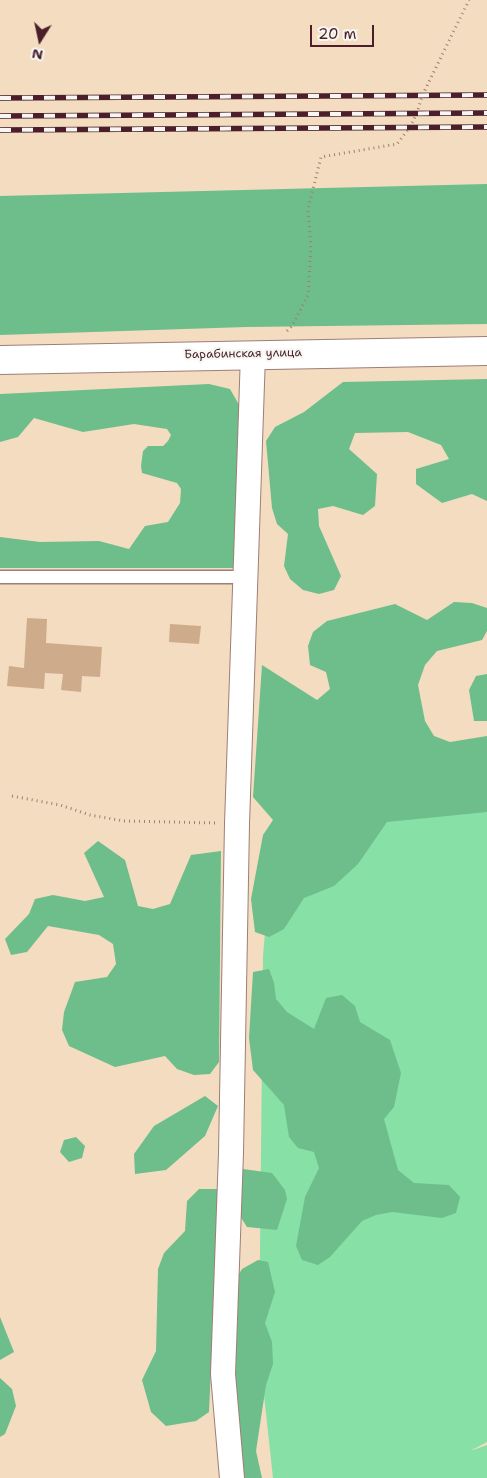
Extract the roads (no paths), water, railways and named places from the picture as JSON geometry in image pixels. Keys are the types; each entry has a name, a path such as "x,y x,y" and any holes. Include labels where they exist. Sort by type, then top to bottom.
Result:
{"main road":[{"name":"Барабинская улица","path":"0,360 487,350"}],"street":[{"path":"232,1478 224,1374 231,1153 236,824 246,577 258,354"}],"lane":[{"path":"0,577 246,577"}],"railway":[{"path":"0,98 487,95"},
{"path":"0,116 487,113"},
{"path":"0,130 487,127"}]}
